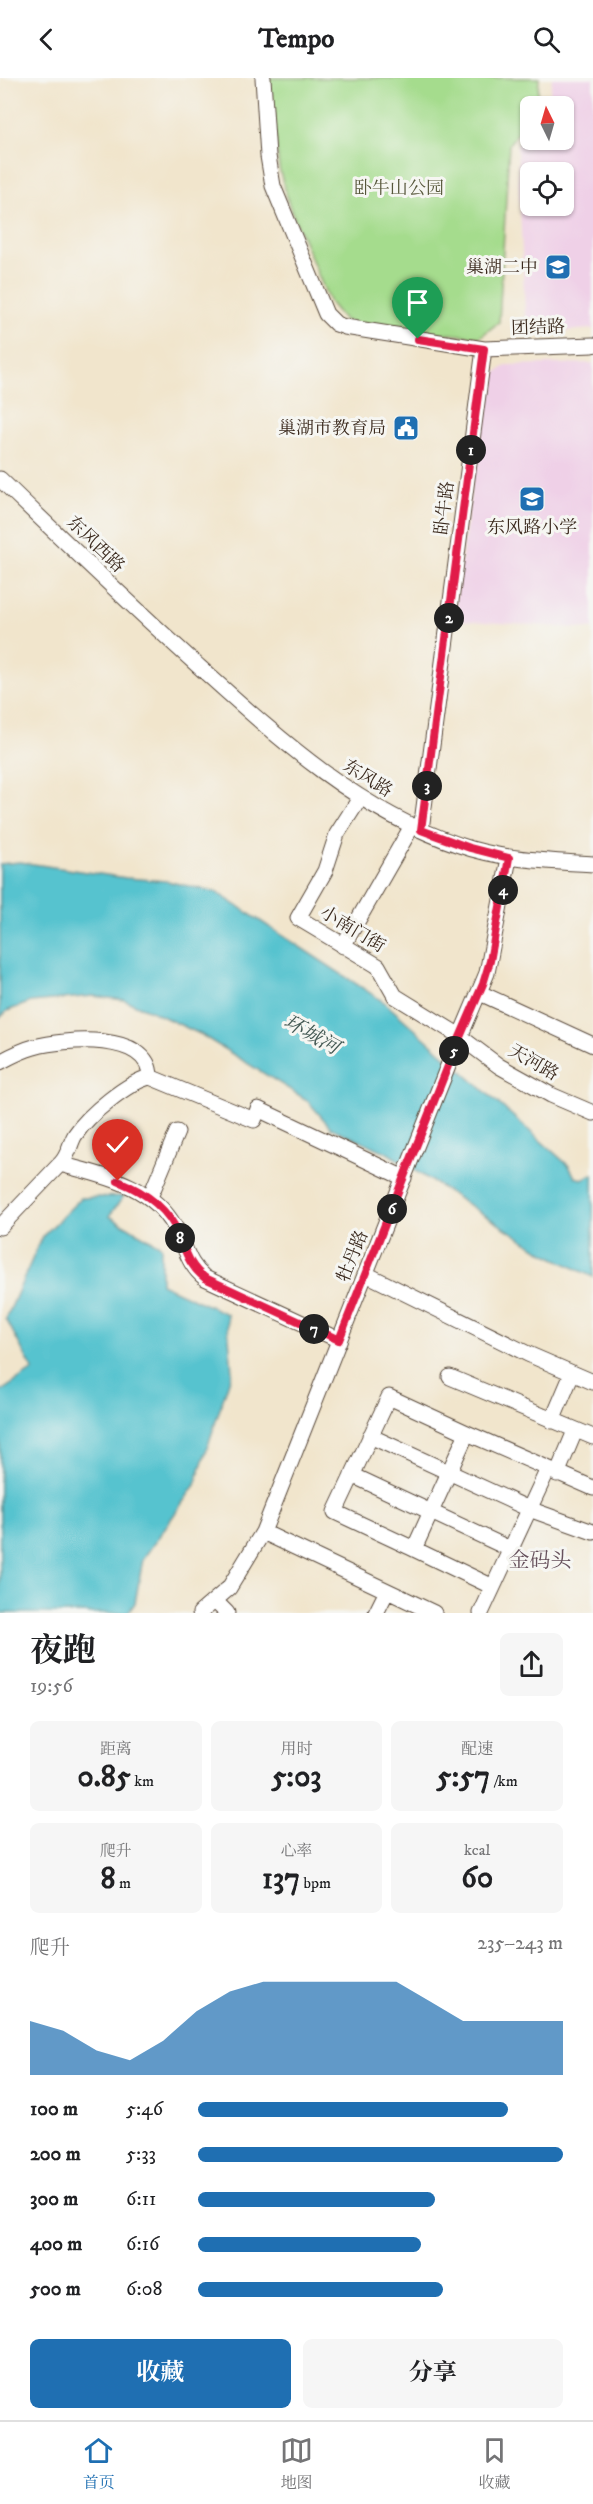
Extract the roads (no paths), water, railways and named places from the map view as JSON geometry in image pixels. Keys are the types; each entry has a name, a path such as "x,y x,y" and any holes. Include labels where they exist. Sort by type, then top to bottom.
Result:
{"street":[{"path":"263,78 268,156 275,192 326,314 336,324 345,327 484,349"},
{"name":"团结路","path":"484,349 593,345"},
{"name":"卧牛路","path":"417,828 484,349"},
{"name":"东风西路","path":"0,479 166,636"},
{"name":"东风路","path":"166,636 288,744 360,798 417,828 470,848 509,858 593,864"},
{"name":"小南门街","path":"360,798 336,836 325,871 298,918 380,968 395,996 457,1044"},
{"path":"343,946 417,828"},
{"name":"牡丹路","path":"200,1613 215,1601 238,1576 263,1532 457,1044 480,993 490,961 509,858"},
{"path":"480,993 593,1045"},
{"path":"0,1062 36,1046 100,1041 117,1044 138,1053 148,1064 150,1077"},
{"name":"天河路","path":"457,1044 527,1083 593,1113"},
{"path":"0,1227 67,1157 75,1135 87,1122 131,1084 150,1077 254,1120 258,1109 404,1178"},
{"path":"150,1197 177,1132"},
{"path":"60,1164 118,1181 150,1197 169,1217 190,1264 205,1278 339,1340"},
{"path":"366,1274 593,1382"},
{"path":"552,1421 572,1374"},
{"path":"450,1377 593,1437"},
{"path":"493,1587 335,1512 389,1397 553,1471 591,1482"},
{"path":"481,1613 529,1509 575,1431"},
{"path":"414,1548 467,1433"},
{"path":"370,1436 529,1509 593,1532"},
{"path":"352,1475 510,1549"},
{"path":"263,1532 434,1613"},
{"path":"376,1613 387,1591"},
{"path":"215,1601 227,1613"}],"water":[{"name":"环城河","path":"20,862 126,878 166,881 216,892 384,1002 569,1166 575,1177 582,1179 593,1174 593,1277 544,1253 386,1152 331,1128 307,1100 200,1034 153,1012 124,1000 93,996 31,1002 7,1011 0,1018 0,864"},
{"path":"124,1196 109,1216 161,1246 161,1284 227,1314 232,1372 195,1485 143,1559 135,1603 128,1613 0,1613 0,1392 33,1370 6,1319 42,1237 81,1198"}],"place":[{"name":"巢湖二中","path":"558,267"},
{"name":"巢湖市教育局","path":"406,428"},
{"name":"东风路小学","path":"532,499"}],"district":[{"name":"金码头","path":"540,1560"}],"park label":[{"name":"卧牛山公园","path":"399,188"}]}
